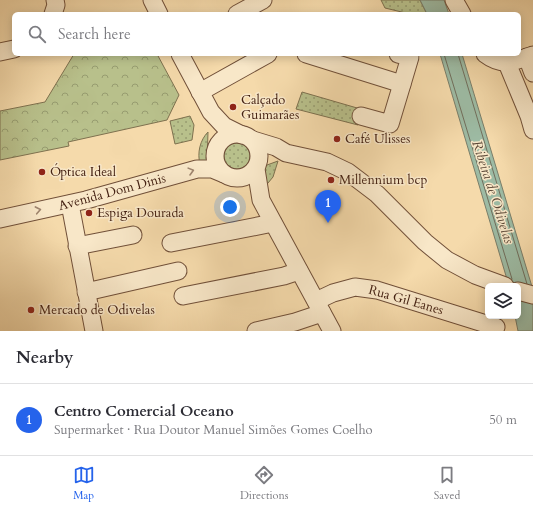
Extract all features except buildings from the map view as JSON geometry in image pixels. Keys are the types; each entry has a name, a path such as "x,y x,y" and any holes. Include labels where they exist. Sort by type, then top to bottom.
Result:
{"street":[{"path":"54,12 56,5 55,0"},
{"path":"240,12 263,0"},
{"path":"454,0 461,12"},
{"path":"0,52 12,49"},
{"path":"181,56 210,112 215,131 215,155 219,169 227,176 249,189 260,200 332,331"},
{"path":"200,92 264,56"},
{"path":"312,56 402,84"},
{"path":"361,116 390,124 410,58 404,56"},
{"path":"488,56 494,61 507,63 530,56 533,73"},
{"path":"507,63 532,120"},
{"path":"210,112 224,126 247,137 259,150 257,166 260,200"},
{"path":"215,155 219,143 224,138 236,134 276,147 286,153 321,160 348,172 377,194 425,242 448,260 475,275 497,283"},
{"path":"227,176 245,177 257,166 274,155 286,153"},
{"name":"Avenida Dom Dinis","path":"0,219 70,204 198,169 212,169 227,176"},
{"path":"70,204 94,331"},
{"path":"171,243 273,223"},
{"path":"77,246 133,235"},
{"path":"86,292 178,271"},
{"path":"182,296 284,276 299,271"},
{"name":"Rua Gil Eanes","path":"256,331 295,322 319,307 333,293 355,287 377,290 496,327"},
{"path":"521,291 533,295"}],"green space":[{"path":"381,0 420,0 426,12 402,12 385,8"},
{"path":"73,56 158,56 179,95 167,120 68,142 69,146 0,160 0,111 45,102"},
{"path":"302,92 364,110 358,125 296,109"},
{"path":"190,116 194,125 192,140 175,144 170,121"},
{"path":"208,132 207,164 200,164 200,147 205,135"},
{"path":"237,143 246,147 250,156 246,165 237,169 228,165 224,156 228,147"},
{"path":"278,161 273,177 263,189 263,170 267,165"}],"water":[{"path":"420,0 444,0 448,12 426,12"},
{"name":"Ribeira de Odivelas","path":"441,56 463,56 533,290 533,331 518,331 516,319 521,319 521,283 508,283"}],"place":[{"name":"Calçado Guimarães","path":"233,107"},
{"name":"Café Ulisses","path":"337,139"},
{"name":"Óptica Ideal","path":"42,172"},
{"name":"Millennium bcp","path":"331,180"},
{"name":"Espiga Dourada","path":"89,213"},
{"name":"Centro Comercial Oceano","path":"328,223"},
{"name":"Mercado de Odivelas","path":"31,310"}]}
